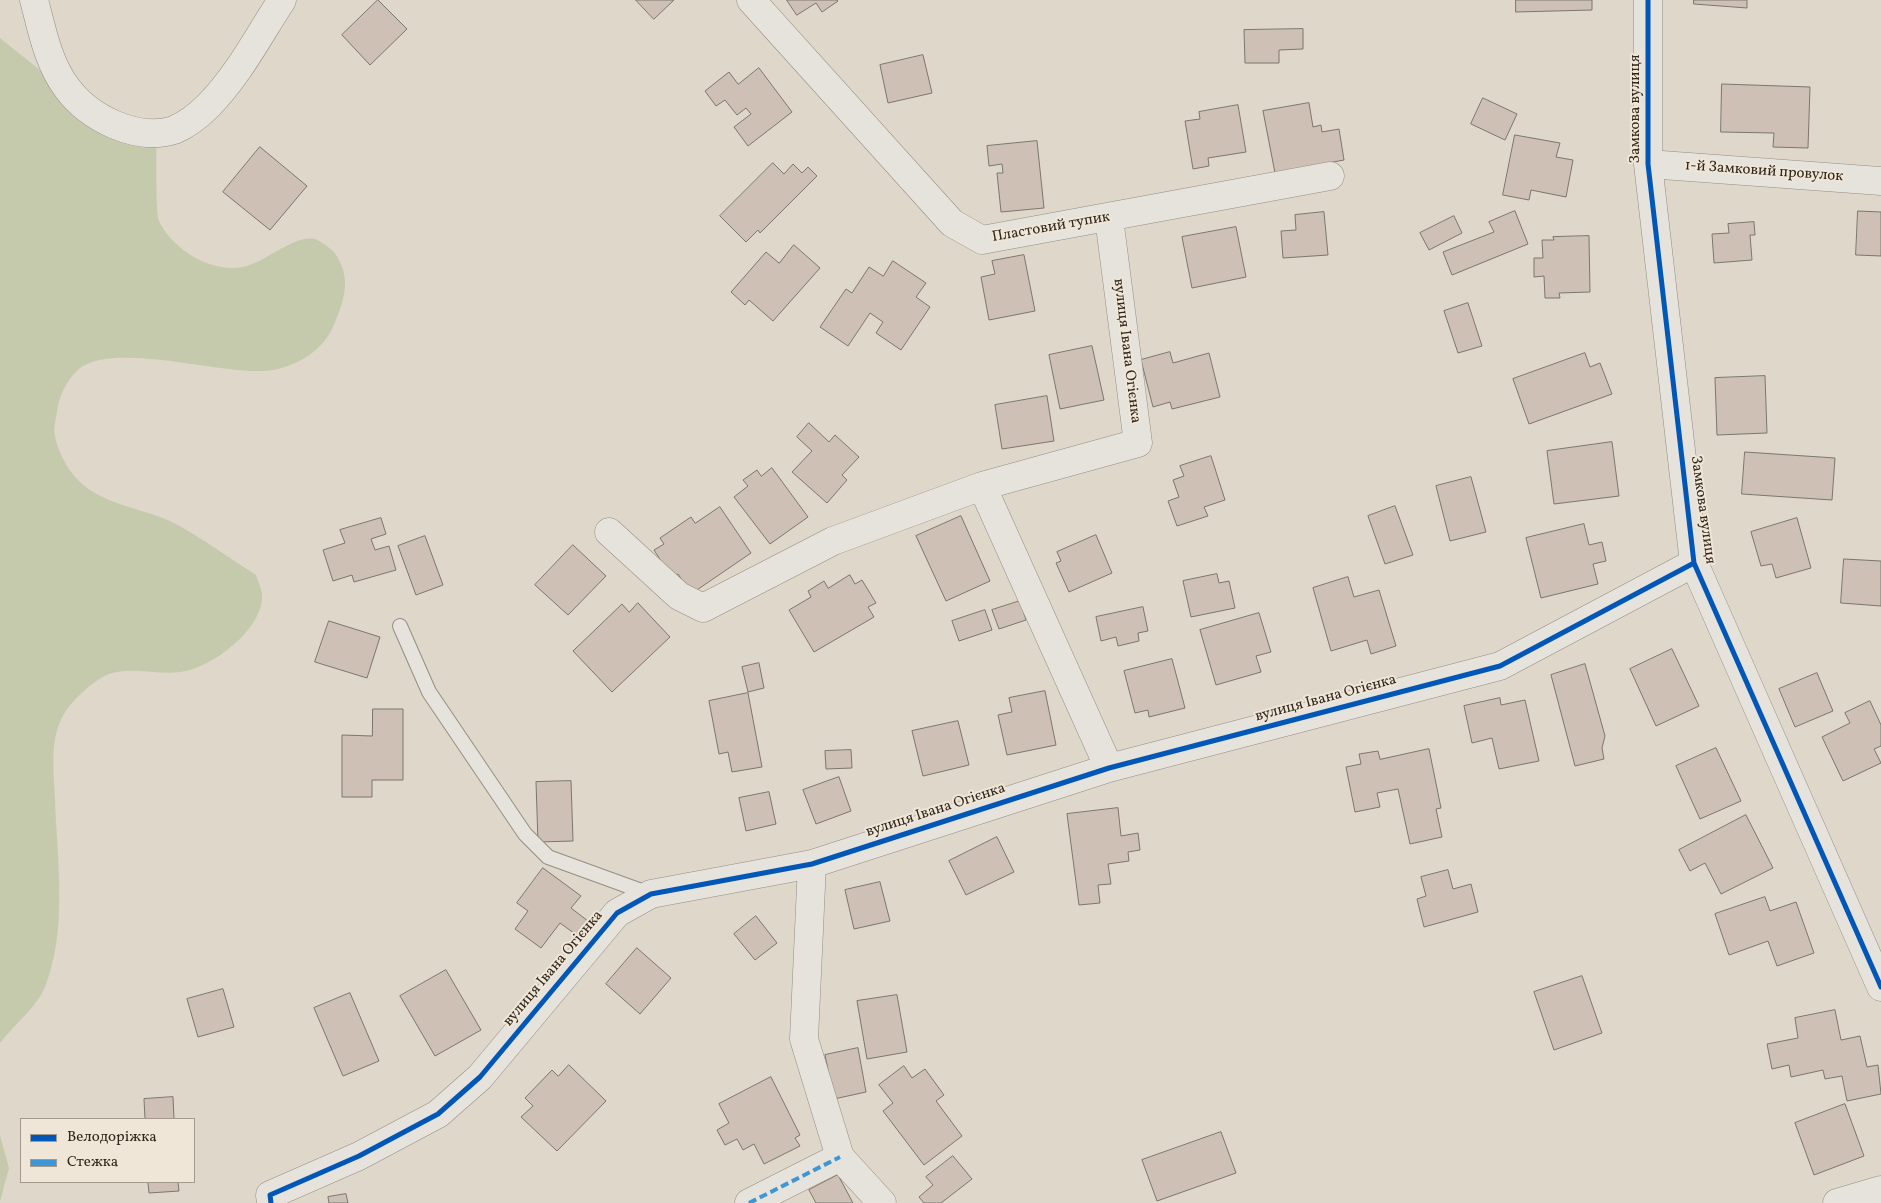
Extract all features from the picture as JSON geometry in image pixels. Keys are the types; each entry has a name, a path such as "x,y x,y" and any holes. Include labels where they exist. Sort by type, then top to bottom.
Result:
{"street":[{"path":"34,0 48,51 66,88 77,100 95,115 116,125 136,131 156,133 175,129 208,106 234,74 282,0"},
{"name":"Пластовий тупик","path":"752,0 952,223 982,240 1330,176"},
{"name":"Замкова вулиця","path":"1648,0 1648,164 1694,563 1881,987"},
{"name":"1-й Замковий провулок","path":"1648,164 1881,180"},
{"name":"вулиця Івана Огієнка","path":"609,532 679,596 703,608 832,541 982,486 1138,443 1109,218"},
{"path":"982,486 1109,768"},
{"name":"вулиця Івана Огієнка","path":"271,1203 270,1195 359,1156 438,1114 480,1078 617,913 651,894 812,864 1109,768 1500,666 1694,563"},
{"path":"812,864 804,1039 840,1157 882,1203"},
{"path":"749,1203 840,1157"},
{"path":"1837,1203 1881,1190"}],"lane":[{"path":"400,626 429,692 525,834 548,857 651,894"}],"green space":[{"path":"0,38 77,100 156,133 159,221 165,232 183,250 206,263 231,268 243,267 298,241 315,239 332,250 338,257 343,271 345,286 340,310 328,337 313,353 294,364 283,368 262,371 221,368 144,358 100,360 83,366 78,370 62,392 54,433 63,459 77,479 98,495 174,523 256,575 262,594 261,607 246,633 234,645 206,663 180,672 121,671 106,675 85,690 64,714 59,724 54,745 59,870 57,941 52,965 41,995 0,1043"},
{"path":"0,1135 9,1168 0,1202"}],"building":[{"path":"378,0 407,29 370,65 342,35"},
{"path":"636,0 674,0 654,19"},
{"path":"787,0 838,1 822,12 816,3 797,15"},
{"path":"1516,0 1592,0 1592,10 1516,12"},
{"path":"1694,0 1747,0 1747,8 1694,4"},
{"path":"1303,29 1303,49 1279,50 1279,63 1245,63 1244,30"},
{"path":"923,55 932,93 888,103 880,65"},
{"path":"759,68 792,112 748,146 734,127 751,114 746,108 737,115 725,100 716,106 705,91 729,72 738,84"},
{"path":"1722,84 1810,87 1808,148 1773,147 1774,133 1721,132"},
{"path":"1483,98 1517,114 1505,140 1471,124"},
{"path":"1309,103 1313,127 1321,125 1322,132 1339,129 1344,160 1275,173 1263,111"},
{"path":"1238,105 1246,152 1208,158 1209,166 1193,169 1185,121 1200,119 1199,112"},
{"path":"1515,135 1560,143 1556,157 1573,160 1566,197 1531,190 1529,200 1503,195"},
{"path":"1037,141 1044,208 1001,212 997,173 1003,173 1002,164 989,166 987,146"},
{"path":"260,147 307,186 270,230 223,192"},
{"path":"773,163 784,174 793,164 802,173 808,167 817,176 760,233 758,230 746,242 720,216"},
{"path":"1515,211 1528,244 1452,275 1443,252 1494,232 1489,222"},
{"path":"1858,211 1881,212 1881,256 1856,255"},
{"path":"1324,212 1328,255 1283,258 1281,231 1296,230 1295,215"},
{"path":"1454,216 1462,233 1429,250 1420,233"},
{"path":"1754,222 1755,235 1750,235 1752,260 1714,263 1712,234 1729,233 1728,224"},
{"path":"1236,227 1246,277 1192,288 1182,237"},
{"path":"1589,236 1590,292 1559,293 1560,298 1545,298 1544,276 1534,277 1534,258 1543,258 1542,240 1554,240 1553,237"},
{"path":"794,245 820,268 773,321 749,300 745,305 731,292 766,252 779,263"},
{"path":"1024,255 1035,311 989,320 981,277 995,274 992,261"},
{"path":"893,261 926,283 916,297 930,307 901,350 876,333 883,322 870,313 848,346 820,327 846,289 852,293 869,267 883,276"},
{"path":"1468,303 1482,346 1458,353 1444,311"},
{"path":"1092,346 1104,400 1060,409 1049,355"},
{"path":"1170,352 1173,363 1209,353 1220,397 1172,409 1170,402 1153,407 1141,360"},
{"path":"1585,353 1590,367 1600,363 1612,394 1529,424 1513,379"},
{"path":"1765,376 1767,433 1717,435 1715,378"},
{"path":"1047,396 1054,441 1002,449 995,405"},
{"path":"809,423 829,442 835,435 859,457 842,475 847,480 827,503 792,472 812,451 797,437"},
{"path":"1612,442 1619,496 1554,504 1547,451"},
{"path":"1745,452 1835,458 1832,500 1742,494"},
{"path":"1211,456 1225,500 1204,507 1208,516 1177,526 1168,501 1179,497 1173,480 1184,476 1180,466"},
{"path":"772,468 808,517 770,544 734,497 748,486 743,480 757,470 761,476"},
{"path":"1471,477 1486,532 1450,541 1436,486"},
{"path":"1395,506 1413,555 1385,564 1368,516"},
{"path":"720,507 751,553 691,594 678,574 672,578 654,550 664,544 660,538 691,517 695,523"},
{"path":"961,516 990,581 946,601 916,536"},
{"path":"381,518 386,534 371,539 375,550 389,546 396,570 354,582 352,575 333,581 323,550 345,543 340,530"},
{"path":"1797,518 1811,568 1776,578 1772,564 1761,566 1751,532"},
{"path":"1584,524 1589,545 1602,542 1606,561 1593,564 1598,584 1541,598 1526,538"},
{"path":"1096,535 1112,573 1069,592 1056,563 1061,561 1057,552"},
{"path":"425,536 443,585 416,595 398,546"},
{"path":"573,545 606,576 568,615 535,585"},
{"path":"1844,559 1881,561 1881,606 1841,603"},
{"path":"1217,574 1219,583 1229,581 1235,608 1191,617 1183,581"},
{"path":"850,575 855,584 862,580 876,603 868,607 874,617 814,652 789,610 811,597 808,591 824,581 828,588"},
{"path":"1348,577 1354,597 1379,590 1396,646 1371,654 1367,640 1331,651 1313,588"},
{"path":"1020,601 1026,620 999,629 992,610"},
{"path":"638,603 670,637 612,692 573,651 622,604 629,612"},
{"path":"1143,607 1148,631 1138,633 1139,641 1118,646 1116,637 1101,641 1096,617"},
{"path":"985,610 992,630 959,641 952,621"},
{"path":"1259,613 1271,652 1256,656 1261,672 1216,685 1200,630"},
{"path":"329,621 380,637 367,678 315,662"},
{"path":"1672,649 1699,706 1656,726 1630,669"},
{"path":"1172,659 1185,708 1149,717 1148,710 1135,713 1124,671"},
{"path":"759,663 764,688 748,692 742,667"},
{"path":"1585,664 1605,736 1602,748 1604,759 1575,766 1551,675"},
{"path":"1817,673 1833,711 1795,727 1779,689"},
{"path":"1045,691 1056,745 1007,755 998,715 1012,712 1009,698"},
{"path":"748,693 762,767 732,772 728,752 719,754 709,701"},
{"path":"1500,698 1501,705 1525,700 1539,761 1499,769 1492,738 1472,743 1464,706"},
{"path":"1870,701 1881,725 1881,746 1874,749 1881,763 1843,781 1822,737 1850,723 1845,713"},
{"path":"373,709 403,709 403,780 372,780 372,797 342,797 342,735 372,736"},
{"path":"958,721 969,765 923,776 912,731"},
{"path":"1716,748 1741,801 1700,819 1676,766"},
{"path":"1429,749 1441,808 1436,809 1442,837 1410,844 1398,789 1377,793 1380,807 1355,812 1346,767 1361,764 1359,754 1378,751 1380,759"},
{"path":"851,750 852,768 826,769 825,751"},
{"path":"839,777 851,811 816,824 803,790"},
{"path":"571,781 573,841 538,842 536,782"},
{"path":"769,792 776,824 746,831 739,798"},
{"path":"1118,808 1121,836 1138,833 1140,850 1128,852 1129,861 1108,864 1111,884 1098,885 1100,903 1079,905 1067,814"},
{"path":"1746,815 1773,868 1721,894 1705,863 1690,871 1679,850"},
{"path":"997,837 1014,872 966,895 949,861"},
{"path":"543,868 581,896 571,908 588,921 578,936 560,923 541,948 515,929 528,911 517,903"},
{"path":"1448,870 1453,889 1471,884 1478,912 1424,927 1417,899 1426,896 1421,877"},
{"path":"880,882 890,921 854,929 845,890"},
{"path":"1765,897 1770,911 1796,902 1814,953 1777,966 1768,941 1729,955 1715,914"},
{"path":"756,916 777,943 755,960 734,934"},
{"path":"637,948 671,978 640,1014 606,984"},
{"path":"446,970 481,1030 435,1056 400,996"},
{"path":"1582,976 1602,1033 1554,1050 1534,992"},
{"path":"223,989 234,1027 198,1037 187,999"},
{"path":"350,993 379,1061 343,1076 314,1008"},
{"path":"897,995 907,1052 867,1059 857,1001"},
{"path":"1835,1010 1841,1040 1860,1036 1867,1067 1878,1065 1881,1094 1847,1101 1842,1076 1825,1079 1823,1070 1791,1077 1789,1065 1772,1069 1767,1044 1798,1038 1795,1018"},
{"path":"858,1048 866,1092 834,1099 825,1055"},
{"path":"569,1065 606,1101 557,1151 521,1117 533,1106 525,1098 552,1070 558,1076"},
{"path":"904,1066 912,1078 925,1069 944,1095 936,1101 962,1136 924,1165 883,1111 893,1103 879,1085"},
{"path":"771,1077 800,1135 795,1138 800,1146 764,1164 754,1144 743,1150 737,1139 725,1145 717,1130 729,1123 719,1104"},
{"path":"173,1097 174,1118 145,1118 144,1099"},
{"path":"1845,1104 1864,1156 1814,1175 1795,1123"},
{"path":"1221,1132 1236,1173 1157,1201 1142,1160"},
{"path":"953,1156 972,1179 941,1203 924,1203 919,1197 933,1185 926,1177"},
{"path":"838,1175 853,1203 816,1203 809,1190"},
{"path":"148,1183 178,1183 179,1191 149,1193"},
{"path":"346,1194 348,1203 329,1203 328,1197"}],"marked path":[{"path":"749,1203 840,1157"}],"cycle path":[{"path":"1648,0 1648,164 1694,563 1881,987"},
{"path":"271,1203 270,1195 359,1156 438,1114 480,1077 617,913 651,894 812,864 1109,768 1500,666 1694,563"}]}
